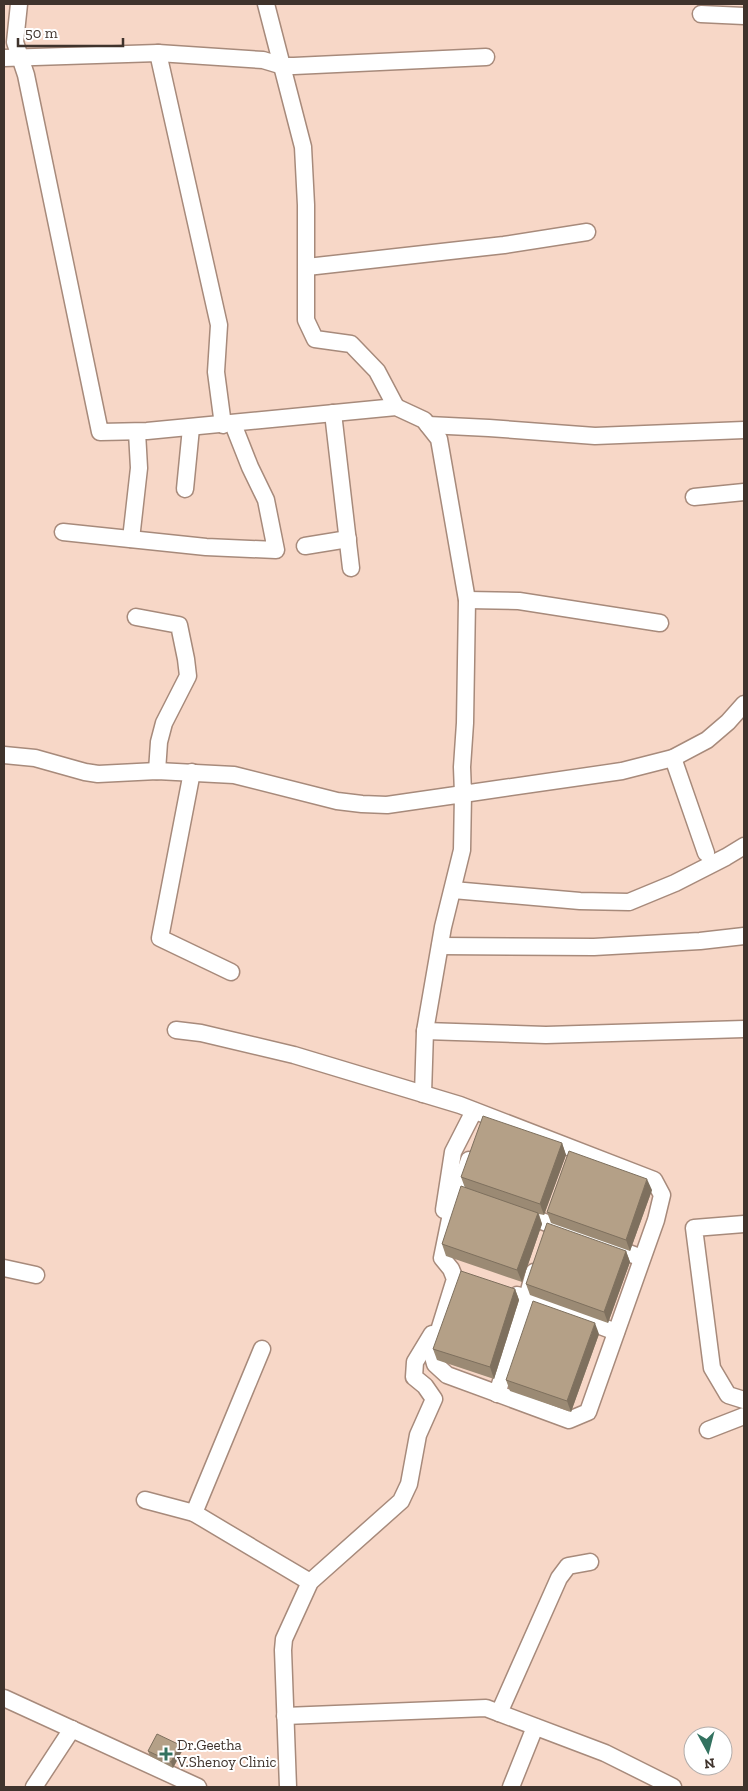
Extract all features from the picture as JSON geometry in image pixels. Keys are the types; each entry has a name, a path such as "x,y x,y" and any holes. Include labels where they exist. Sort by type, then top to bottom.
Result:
{"street":[{"path":"12,58 19,4"},
{"path":"266,4 303,147 306,206 306,320 315,339 351,344 377,371 396,407"},
{"path":"700,14 744,16"},
{"path":"12,58 158,53 263,60 283,66 486,57"},
{"path":"63,532 206,547 276,550 266,500 228,424 216,372 219,325 158,53"},
{"path":"12,58 26,75 100,432 137,432 191,428 396,407 424,420 439,439 467,600 465,723 462,766 462,850 443,927 424,1031 423,1094"},
{"path":"307,267 504,245 587,232"},
{"path":"333,413 351,568"},
{"path":"428,425 595,436 744,430"},
{"path":"185,489 191,428"},
{"path":"130,539 139,468 137,432"},
{"path":"694,497 744,492"},
{"path":"305,546 348,539"},
{"path":"467,600 519,601 660,623"},
{"path":"136,617 178,625 186,658 188,676 164,723 159,742 157,771"},
{"path":"4,755 36,758 98,774 157,771 234,775 337,801 362,804 396,804 622,770 673,758 706,740 728,722 744,704"},
{"path":"673,758 706,853"},
{"path":"192,772 160,938 231,972"},
{"path":"453,890 580,901 629,902 675,882 744,846"},
{"path":"440,946 594,948 700,942 744,936"},
{"path":"424,1031 546,1035 744,1029"},
{"path":"176,1030 201,1033 294,1056 460,1105 654,1180 662,1195 656,1220 588,1412 569,1420 447,1376 435,1364 432,1353 454,1279 451,1269 442,1258 452,1209 474,1145 479,1113"},
{"path":"288,1787 284,1638 310,1582 401,1501 408,1484 418,1436 434,1399 425,1386 414,1377 415,1362 430,1338 445,1304 445,1288 440,1265 439,1247 453,1152 479,1113"},
{"path":"565,1167 571,1148"},
{"path":"458,1191 476,1197"},
{"path":"543,1242 554,1204"},
{"path":"503,1207 642,1258"},
{"path":"744,1224 694,1228 712,1368 728,1395 744,1400"},
{"path":"497,1394 537,1261"},
{"path":"4,1268 36,1275"},
{"path":"451,1269 468,1276"},
{"path":"501,1288 616,1332"},
{"path":"194,1513 262,1349"},
{"path":"708,1430 744,1416"},
{"path":"145,1500 194,1513 310,1582"},
{"path":"499,1713 560,1578 568,1566 590,1562"},
{"path":"4,1698 198,1787"},
{"path":"285,1716 486,1708 605,1753 673,1787"},
{"path":"511,1787 535,1727"},
{"path":"34,1787 72,1729"}],"building":[{"path":"483,1116 562,1143 540,1204 461,1177"},
{"path":"569,1151 647,1179 626,1240 547,1212"},
{"path":"461,1186 538,1213 517,1270 442,1244"},
{"path":"547,1223 626,1251 604,1312 526,1284"},
{"path":"461,1271 515,1289 490,1367 433,1349"},
{"path":"533,1301 595,1323 567,1401 506,1380"},
{"path":"157,1734 180,1745 171,1762 148,1751"}],"place":[{"name":"Dr.Geetha V.Shenoy Clinic","path":"166,1754"}]}
